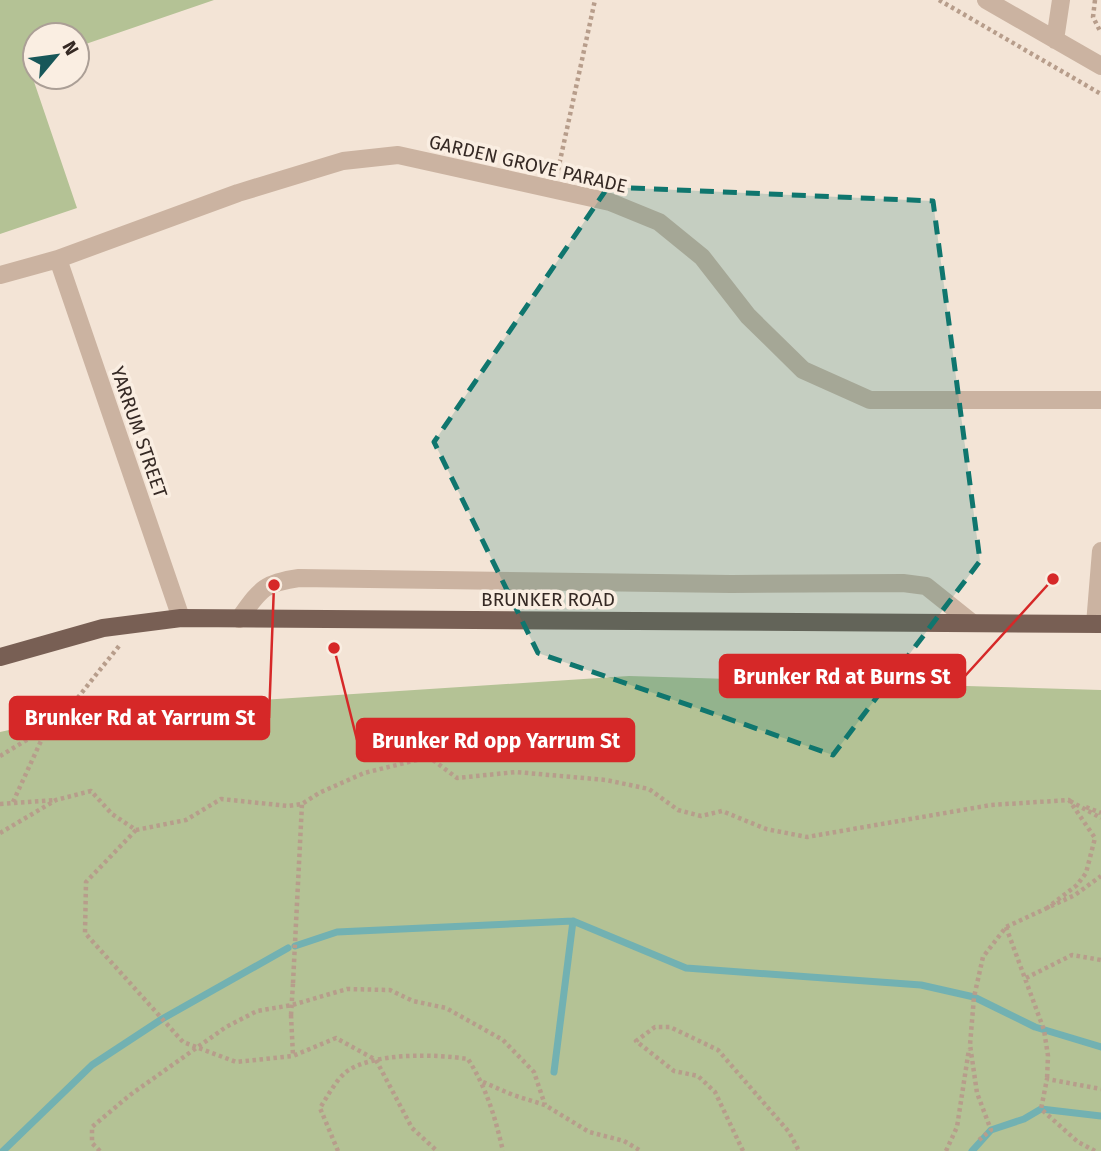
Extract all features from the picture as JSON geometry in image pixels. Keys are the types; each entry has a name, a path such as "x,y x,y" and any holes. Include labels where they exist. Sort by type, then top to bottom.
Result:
{"main road":[{"name":"BRUNKER ROAD","path":"0,657 103,628 181,618 1098,624"}],"street":[{"path":"986,0 1101,66"},
{"path":"1055,40 1061,0"},
{"name":"GARDEN GROVE PARADE","path":"0,275 58,259 238,193 343,161 398,155 610,202 659,222 702,257 748,316 803,370 870,400 1101,400"},
{"name":"YARRUM STREET","path":"58,259 181,618"},
{"path":"1098,624 1101,551"},
{"path":"239,619 257,595 274,582 299,578 731,584 903,583 926,586 971,622"}],"path":[{"path":"554,189 595,0"},
{"path":"939,0 1101,94"},
{"path":"1095,0 1093,17 1101,33"},
{"path":"0,756 60,720 138,624"},
{"path":"13,802 46,729"},
{"path":"437,1151 412,1128 376,1060 336,1038 293,1056 236,1062 183,1042 85,933 86,882 136,830 186,820 221,799 288,806 302,804 319,793 364,774 429,757 457,778 516,772 606,780 649,789 678,810 701,816 722,811 766,829 807,837 991,805 1069,800 1101,816"},
{"path":"0,804 56,800 91,791 112,814 136,830"},
{"path":"0,832 56,800"},
{"path":"1047,908 1077,885 1086,873 1095,838 1069,800"},
{"path":"293,1056 292,1005 302,804"},
{"path":"946,1151 957,1128 970,1045 974,996 983,957 1006,926 1075,895 1101,876"},
{"path":"1006,926 1044,1030 1048,1056 1041,1109 1079,1142 1095,1151"},
{"path":"1026,978 1072,955 1101,960"},
{"path":"100,1151 92,1143 92,1127 130,1095 226,1027 257,1011 292,1005 347,989 390,990 413,1001 446,1008 503,1040 534,1072 545,1105"},
{"path":"743,1151 715,1092 698,1076 674,1071 636,1041 655,1027 670,1027 718,1050 789,1132 799,1151"},
{"path":"970,1045 977,1093 991,1130 979,1140"},
{"path":"338,1151 320,1108 345,1072 376,1060 439,1054 468,1059 493,1108 503,1151"},
{"path":"1047,1079 1101,1089"},
{"path":"482,1082 545,1105 589,1132 624,1141 641,1151"}],"highlighted area":[{"path":"608,187 933,201 980,561 833,755 538,653 434,442"}],"green space":[{"path":"0,0 214,0 91,42 91,21 21,21 21,91 37,91 77,208 0,234"},
{"path":"629,676 1101,690 1101,1151 0,1151 0,732 96,711"}],"waterway":[{"path":"295,946 337,932 573,921 686,968 921,985 974,997 1035,1027 1101,1047"},
{"path":"554,1072 573,921"},
{"path":"3,1151 92,1065 162,1019 288,948"},
{"path":"972,1151 991,1130 1024,1119 1041,1109 1101,1116"}],"place":[{"name":"Brunker Rd at Burns St","path":"1053,579"},
{"name":"Brunker Rd at Yarrum St","path":"274,585"},
{"name":"Brunker Rd opp Yarrum St","path":"334,648"}]}
